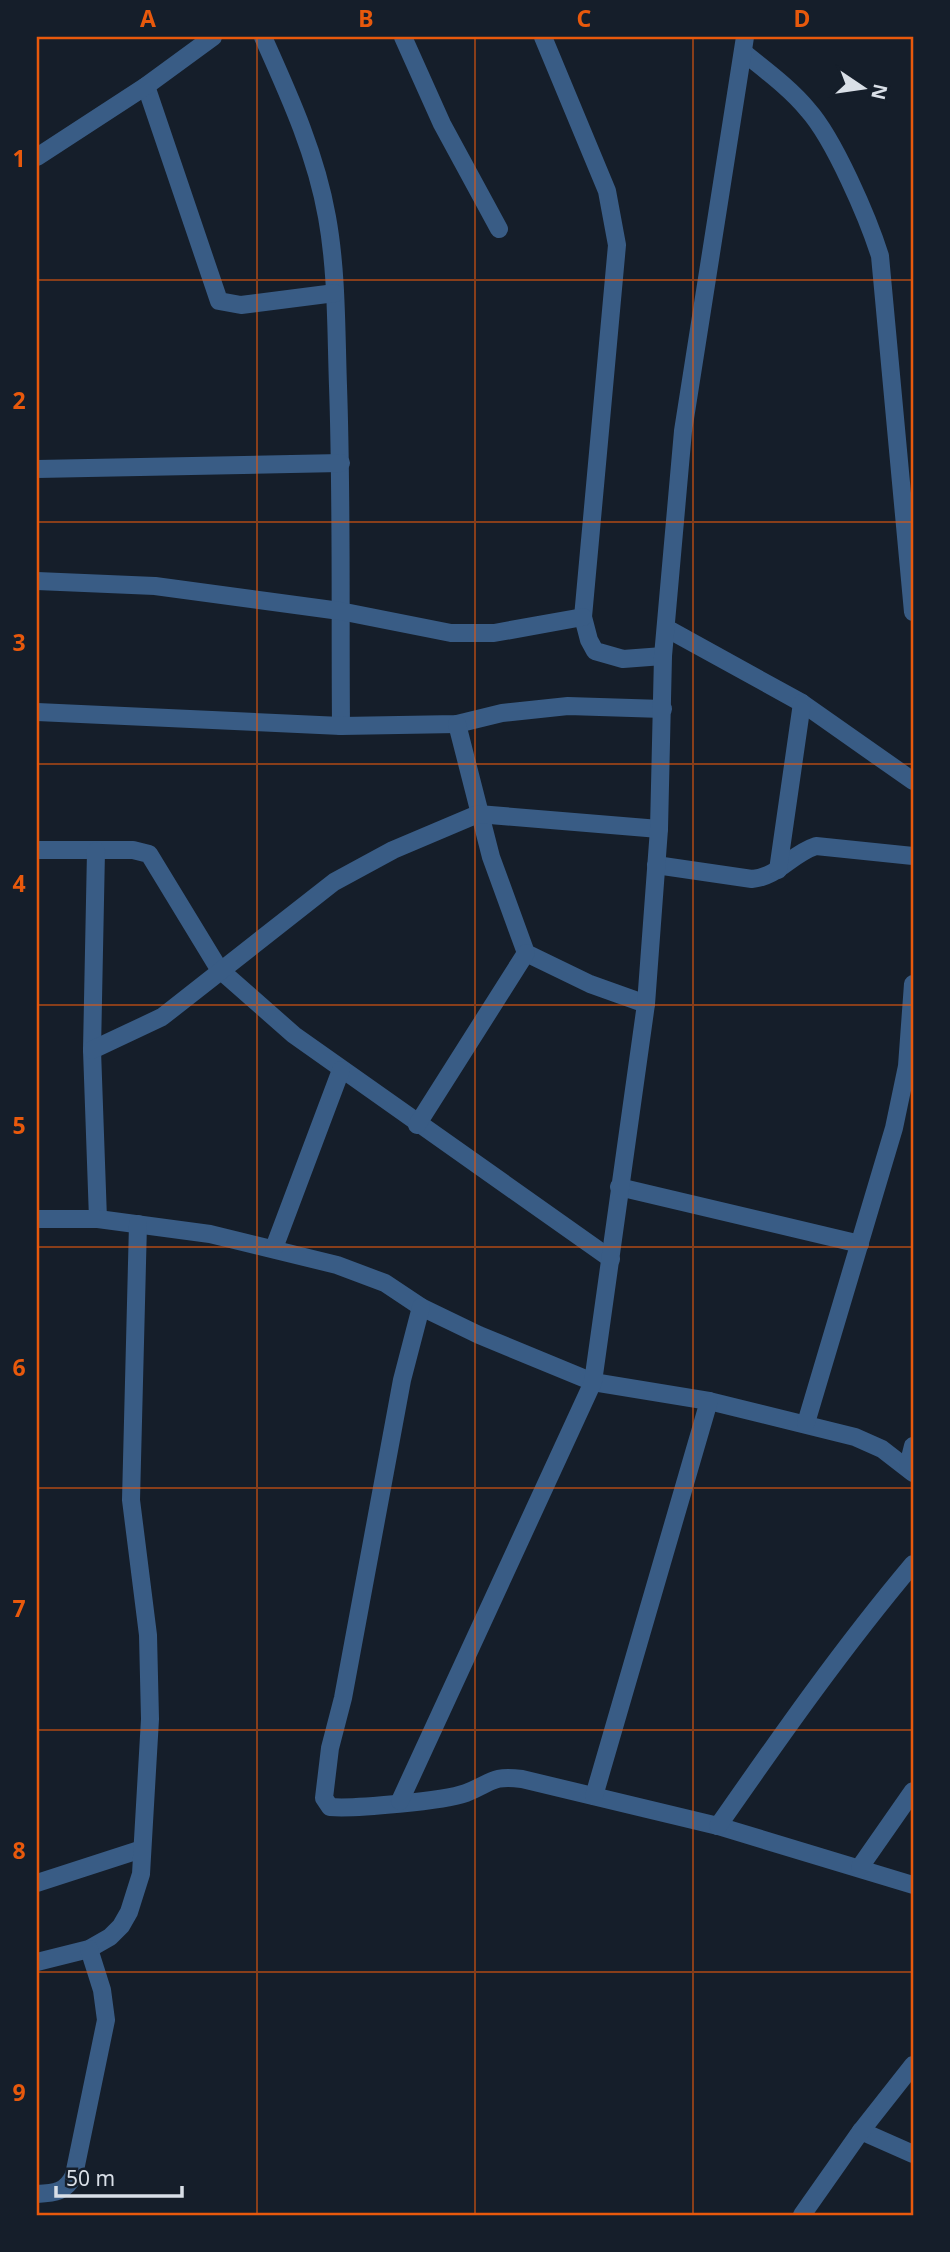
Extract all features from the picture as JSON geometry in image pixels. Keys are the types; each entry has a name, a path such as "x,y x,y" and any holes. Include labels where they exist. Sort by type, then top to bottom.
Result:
{"street":[{"path":"37,157 146,86 213,37"},
{"path":"263,37 298,117 323,200 335,293 341,463 341,726"},
{"path":"403,37 442,124 499,229"},
{"path":"543,37 607,191 617,246 583,617 595,651 623,659 663,656"},
{"path":"744,44 809,110 823,130 873,232 880,256 907,468 913,612"},
{"path":"400,1801 593,1382 646,1004 659,829 663,656 683,430 744,44"},
{"path":"146,86 219,301 241,305 335,293"},
{"path":"37,469 341,463"},
{"path":"37,580 155,586 340,611 451,633 495,633 583,617"},
{"path":"666,628 802,703 913,781"},
{"path":"778,870 802,703"},
{"path":"37,712 341,726 457,724 502,713 568,706 663,709"},
{"path":"457,724 478,814 507,906 526,953 590,984 646,1004"},
{"path":"92,1049 162,1017 316,894 352,871 478,814 659,829"},
{"path":"656,864 751,879 766,878 804,850 816,846 913,856"},
{"path":"37,850 149,853 219,969 294,1035 417,1125 611,1259"},
{"path":"96,850 92,1049 97,1219"},
{"path":"417,1125 526,953"},
{"path":"806,1423 902,1092 913,985"},
{"path":"274,1248 341,1070"},
{"path":"619,1188 860,1244"},
{"path":"37,1219 97,1219 210,1234 363,1272 421,1307 593,1382 709,1401 806,1423 882,1448 911,1470"},
{"path":"37,1962 89,1949 110,1937 129,1912 139,1882 150,1719 148,1635 131,1500 138,1224"},
{"path":"421,1307 402,1380 325,1786 324,1798 330,1807 466,1793 501,1776 718,1826 913,1885"},
{"path":"594,1796 709,1401"},
{"path":"911,1470 913,1446"},
{"path":"718,1826 878,1606 913,1564"},
{"path":"860,1867 913,1791"},
{"path":"37,1883 142,1849"},
{"path":"37,2194 59,2192 68,2187 74,2175 106,2020 102,1990 89,1949"},
{"path":"802,2215 861,2131 913,2065"},
{"path":"861,2131 913,2154"}]}
